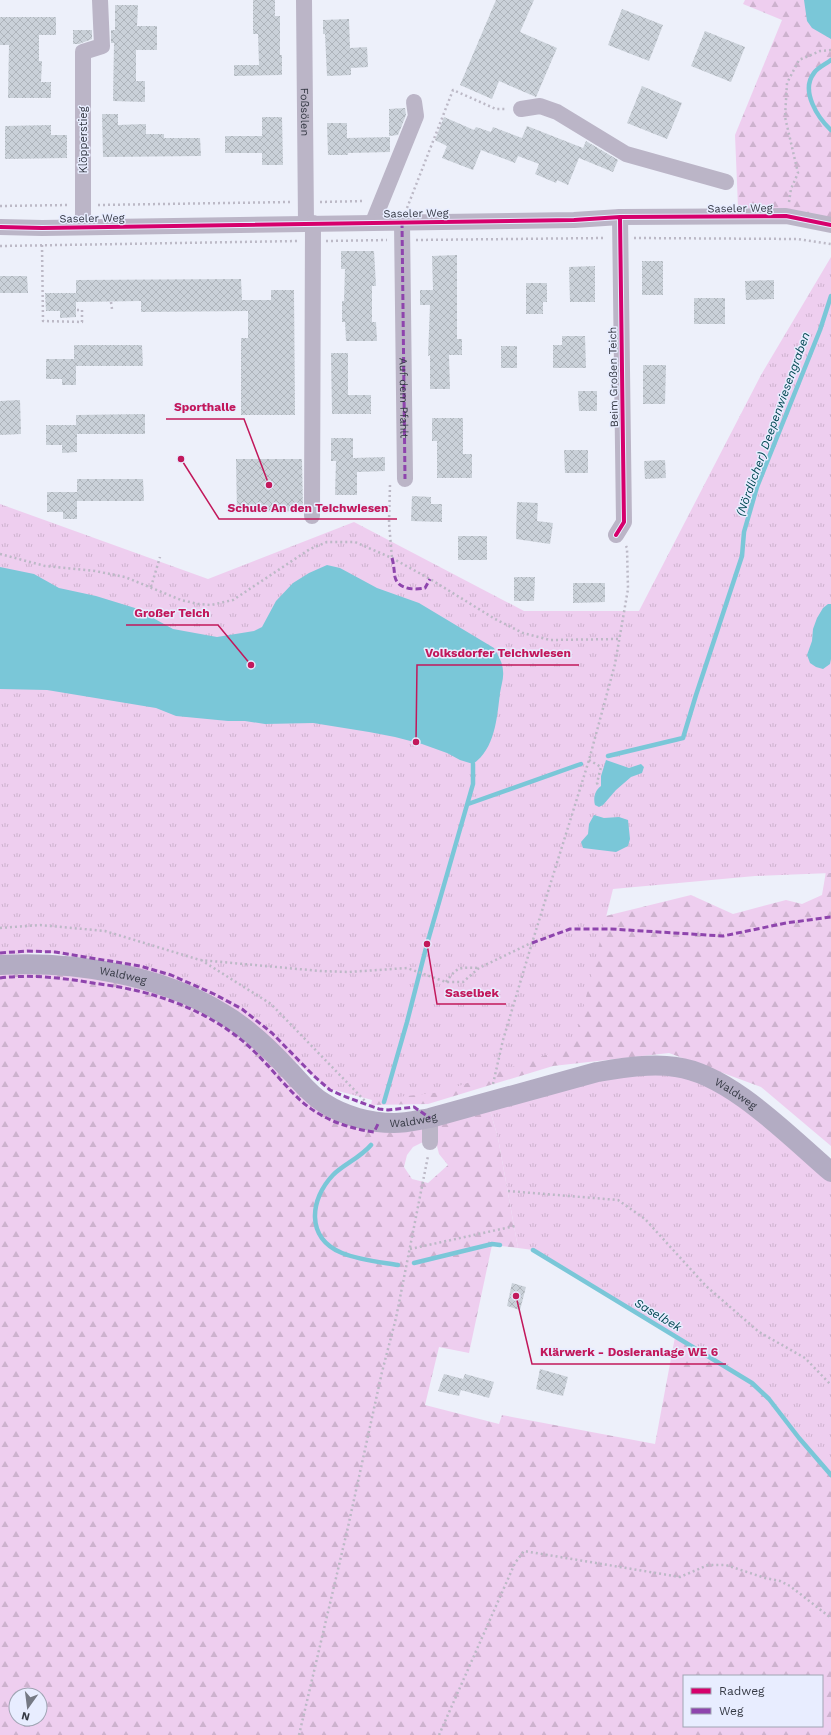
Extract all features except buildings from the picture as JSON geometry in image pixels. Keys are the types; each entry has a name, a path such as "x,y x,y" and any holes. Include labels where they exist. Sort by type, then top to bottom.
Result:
{"main road":[{"name":"Waldweg","path":"0,965 41,964 84,968 147,981 173,989 207,1004 243,1026 272,1052 304,1086 323,1103 364,1119 379,1122 413,1121 430,1118 597,1072 656,1066 676,1066 696,1071 734,1091 831,1172"}],"street":[{"name":"Klöpperstieg","path":"83,228 83,52 102,46 100,0"},
{"name":"Foßsölen","path":"304,0 306,202 314,241 312,516"},
{"path":"373,222 416,116 414,102"},
{"path":"521,109 540,106 557,112 626,154 726,182"},
{"name":"Saseler Weg","path":"0,227 83,228 310,223 574,220 620,217 731,218 785,227 831,232"},
{"name":"Beim Großen Teich","path":"616,535 624,522 620,217"},
{"name":"Auf dem Pfahlt","path":"402,222 406,479"},
{"name":"Saseler Weg","path":"785,227 831,225"},
{"path":"430,1118 430,1142"}],"path":[{"path":"785,227 791,189 798,173 785,117 787,83 799,60 820,51 831,50"},
{"path":"402,222 452,90 496,109 521,109"},
{"path":"0,206 382,201"},
{"path":"42,228 43,321 82,322 82,310 76,310"},
{"path":"0,246 402,240"},
{"path":"111,302 112,309"},
{"path":"392,558 389,522 391,479 406,479"},
{"path":"488,1103 503,1040 588,760 615,664 628,589 627,548 616,535"},
{"path":"0,554 45,566 95,571 124,578 151,587 181,600 198,604 211,604 233,600 310,549 327,542 355,542 392,558 430,579 495,619 523,633 550,640 619,639"},
{"path":"151,587 160,557"},
{"path":"588,760 602,767 597,783 598,785"},
{"path":"0,928 40,925 105,931 200,960 327,972 407,968 446,982 463,982 479,968 532,943"},
{"path":"200,960 271,1004 370,1106"},
{"path":"446,982 454,971 464,967 479,968"},
{"path":"299,1735 348,1526 410,1249 430,1142"},
{"path":"508,1192 618,1200 645,1218 706,1286 759,1332 805,1358 831,1385"},
{"path":"410,1249 515,1226"},
{"path":"439,1735 515,1563 524,1551 680,1577 708,1565 726,1565 765,1578 780,1581 790,1586 831,1618"}],"green space":[{"path":"745,0 831,0 831,219 806,213 738,207 735,135 782,20 743,4"},
{"path":"831,257 831,873 755,876 613,889 574,1045 442,1092 372,1100 327,1088 246,1020 202,990 124,964 44,952 0,955 0,504 208,579 354,522 524,611 639,611 761,375"},
{"path":"831,842 831,1146 761,1087 669,1053 553,1066 428,1104 371,1105 372,1100 569,925 691,895 733,914 786,900 802,904 822,895"},
{"path":"22,964 192,996 333,1108 429,1118 423,1142 413,1147 407,1155 404,1167 412,1179 428,1183 448,1165 439,1154 430,1118 488,1103 498,1138 518,1248 492,1245 469,1353 439,1347 425,1405 499,1424 502,1415 655,1444 675,1337 741,1376 761,1390 831,1475 831,1735 0,1735 0,965"},
{"path":"696,1071 831,1172 831,1475 799,1438 769,1399 752,1383 533,1250 518,1248 498,1138 488,1103 597,1072"}],"water":[{"path":"804,0 831,0 831,39 812,28 807,21"},
{"path":"327,565 340,568 377,588 419,603 494,648 499,656 503,668 503,679 496,722 494,732 486,750 473,764 422,744 395,737 313,723 265,724 176,716 156,708 47,690 0,689 0,567 34,574 59,588 96,596 135,608 173,629 217,637 254,631 262,627 276,601 293,583 309,573"},
{"path":"828,604 831,604 831,659 830,664 823,669 810,663 807,655 817,618 823,608"},
{"path":"606,760 629,768 641,764 644,767 642,773 631,777 616,790 603,805 599,807 595,805 594,797 597,790 601,786 601,776"},
{"path":"594,815 604,818 619,817 628,820 630,839 628,846 616,852 583,848 581,842 588,834 589,824"}],"waterway":[{"name":"(Nördlicher) Deepenwiesengraben","path":"831,60 815,71 810,80 809,88 812,104 821,119 831,130"},
{"name":"(Nördlicher) Deepenwiesengraben","path":"608,756 683,738 742,556 744,532 757,487 820,330 831,296"},
{"name":"Saselbek","path":"384,1102 473,784 473,764"},
{"name":"(Nördlicher) Deepenwiesengraben","path":"468,804 581,764"},
{"name":"Saselbek","path":"371,1145 362,1154 337,1171 325,1185 316,1206 315,1217 317,1228 322,1238 330,1246 342,1253 362,1259 398,1265"},
{"name":"Saselbek","path":"414,1263 492,1244 500,1245"},
{"name":"Saselbek","path":"533,1250 752,1383 769,1399 799,1438 831,1475"}],"marked path":[{"path":"402,222 405,479"},
{"path":"392,558 395,577 403,587 412,589 425,588 430,579"},
{"path":"532,943 570,929 611,929 723,936 786,923 831,917"},
{"path":"0,953 27,951 55,952 140,966 171,975 214,994 242,1009 272,1033 314,1076 330,1090 379,1109 388,1110 414,1107 430,1118"},
{"path":"0,978 47,977 70,980 144,992 173,1001 214,1021 239,1038 255,1052 308,1107 335,1122 354,1128 374,1132 379,1122"}],"cycle path":[{"path":"0,227 42,228 574,220 620,217 786,216 831,225"},
{"path":"616,535 624,522 620,217"}],"place":[{"name":"Schule An den Teichwiesen","path":"181,459"},
{"name":"Sporthalle","path":"269,485"},
{"name":"Großer Teich","path":"251,665"},
{"name":"Volksdorfer Teichwiesen","path":"416,742"},
{"name":"Saselbek","path":"427,944"},
{"name":"Klärwerk - Dosieranlage WE 6","path":"516,1296"}]}
